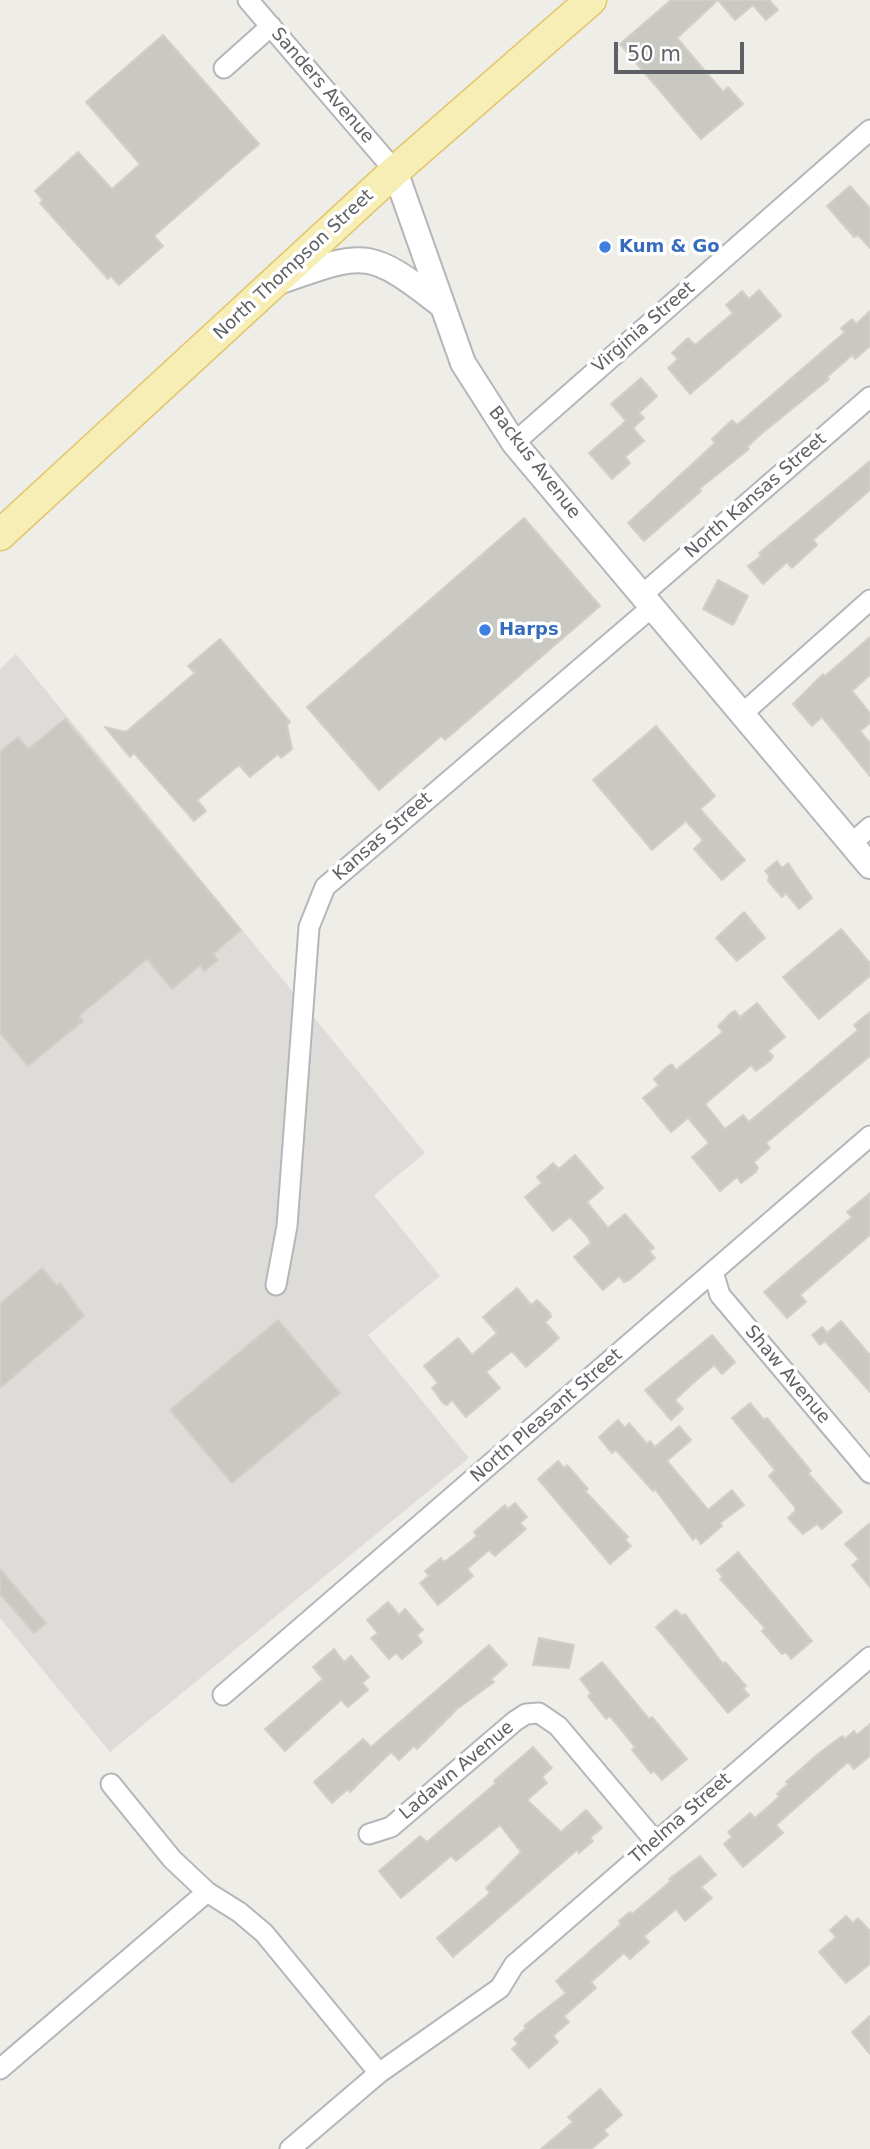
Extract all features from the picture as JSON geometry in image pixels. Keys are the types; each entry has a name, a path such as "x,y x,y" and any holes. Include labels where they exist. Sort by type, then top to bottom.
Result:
{"main road":[{"name":"North Thompson Street","path":"0,535 396,172 591,0"}],"street":[{"name":"Sanders Avenue","path":"248,0 396,172"},
{"path":"224,68 271,26"},
{"name":"Virginia Street","path":"514,443 868,135"},
{"name":"Backus Avenue","path":"396,172 440,304 463,363 514,443 870,866"},
{"path":"274,283 348,258 372,260 404,276 440,304"},
{"name":"North Kansas Street","path":"647,601 870,397"},
{"path":"742,714 870,600"},
{"name":"Kansas Street","path":"276,1285 288,1226 309,927 325,887 647,601"},
{"path":"851,844 870,827"},
{"name":"North Pleasant Street","path":"223,1695 870,1136"},
{"name":"Shaw Avenue","path":"713,1272 720,1295 870,1473"},
{"name":"Thelma Street","path":"290,2149 379,2073 500,1988 514,1965 870,1657"},
{"name":"Ladawn Avenue","path":"369,1834 391,1827 515,1721 526,1714 539,1713 558,1726 655,1841"},
{"path":"111,1784 172,1859 207,1892 239,1912 264,1933 379,2073"},
{"path":"0,2069 207,1892"}],"shaded area":[{"path":"16,654 425,1153 374,1195 440,1276 368,1335 469,1458 110,1752 0,1618 0,669"}],"building":[{"path":"671,0 718,0 677,38 723,92 728,87 743,104 701,139 620,44"},
{"path":"718,0 769,0 778,10 766,20 753,5 735,20"},
{"path":"163,35 259,144 154,236 163,246 119,285 111,276 108,279 40,203 43,200 35,191 78,152 112,189 140,164 86,102"},
{"path":"850,186 870,208 870,248 858,235 854,237 827,206"},
{"path":"759,290 781,316 690,394 668,368 678,359 672,353 688,338 695,345 733,313 726,305 742,291 749,299"},
{"path":"870,311 870,346 855,359 852,355 827,377 829,379 761,434 747,447 749,449 699,489 701,491 644,541 628,523 715,443 712,439 732,420 737,425 845,332 841,328 852,319 856,324"},
{"path":"641,378 657,396 639,413 644,418 633,428 644,441 625,457 630,463 612,479 589,453 626,421 611,404"},
{"path":"870,461 870,490 813,540 817,545 792,568 787,562 763,584 748,566 761,556 759,553"},
{"name":"Harps","path":"524,518 600,606 445,740 441,736 379,790 307,707"},
{"path":"718,580 748,596 733,625 703,609"},
{"path":"870,637 870,675 852,691 870,713 870,723 860,731 870,743 870,776 822,717 812,726 793,704 823,674 825,676"},
{"path":"220,639 290,722 287,725 292,749 281,758 278,754 250,777 239,765 197,800 206,811 194,821 134,753 130,757 105,727 126,732 195,673 188,666"},
{"path":"65,719 241,930 213,954 218,960 204,971 200,965 172,989 147,959 79,1016 83,1021 28,1066 0,1033 0,752 18,737 28,749"},
{"path":"656,726 715,796 700,809 745,860 722,880 694,849 703,840 686,821 652,850 593,780"},
{"path":"777,861 782,868 788,863 812,898 799,909 786,893 782,897 768,881 769,875 765,871"},
{"path":"744,912 765,938 737,961 716,938"},
{"path":"841,929 870,963 870,976 819,1019 783,977"},
{"path":"757,1003 785,1037 768,1051 773,1056 771,1060 756,1071 751,1065 705,1104 725,1129 743,1115 749,1122 858,1030 854,1025 870,1012 870,1056 766,1143 770,1148 754,1162 758,1168 756,1172 741,1183 737,1177 720,1191 692,1157 709,1143 688,1118 671,1132 643,1098 659,1085 654,1079 667,1067 672,1064 676,1070 723,1032 718,1026 731,1013 735,1011 740,1017"},
{"path":"575,1155 603,1188 587,1202 608,1228 625,1214 654,1248 649,1251 655,1258 629,1280 624,1282 619,1276 603,1290 574,1257 591,1243 587,1236 570,1217 553,1231 525,1197 542,1183 537,1177 553,1163 559,1169"},
{"path":"870,1193 870,1235 800,1295 806,1302 787,1318 764,1292 852,1217 847,1212"},
{"path":"42,1268 57,1286 60,1283 84,1316 0,1388 0,1304"},
{"path":"517,1288 531,1305 537,1300 550,1313 551,1317 545,1322 559,1338 526,1367 512,1351 486,1372 500,1388 466,1417 452,1400 447,1405 443,1403 432,1388 438,1383 424,1366 458,1338 472,1355 497,1333 483,1317"},
{"path":"278,1320 340,1393 232,1483 170,1410"},
{"path":"841,1321 870,1355 870,1392 825,1341 820,1345 812,1335 822,1327 827,1333"},
{"path":"712,1335 735,1362 722,1374 714,1365 692,1384 675,1400 683,1409 671,1420 645,1390"},
{"path":"750,1403 764,1420 767,1418 811,1471 808,1473 842,1512 822,1529 817,1524 803,1534 788,1518 795,1511 795,1507 769,1476 775,1470 732,1418"},
{"path":"618,1420 625,1428 629,1423 647,1444 650,1441 655,1447 679,1426 691,1440 667,1461 708,1510 732,1490 744,1505 720,1523 722,1526 701,1544 696,1537 693,1540 655,1489 653,1491 616,1450 612,1453 599,1437"},
{"path":"558,1461 564,1468 567,1465 588,1489 585,1491 628,1537 625,1540 631,1546 610,1564 538,1479"},
{"path":"515,1503 527,1517 520,1523 526,1529 495,1556 489,1550 467,1569 473,1576 438,1605 420,1583 429,1576 425,1571 441,1558 444,1562 455,1554 477,1536 474,1532 505,1505 508,1509"},
{"path":"870,1523 870,1587 852,1565 859,1559 845,1544"},
{"path":"738,1552 812,1641 791,1659 786,1652 782,1654 762,1631 765,1628 720,1579 723,1577 717,1570"},
{"path":"0,1569 46,1623 34,1633 0,1594"},
{"path":"388,1602 399,1615 405,1609 423,1630 417,1635 422,1642 402,1659 396,1653 389,1659 371,1638 378,1633 367,1620"},
{"path":"676,1610 682,1616 685,1614 723,1664 725,1662 746,1686 743,1689 749,1695 728,1713 656,1627"},
{"path":"539,1638 574,1645 569,1668 533,1665"},
{"path":"489,1645 507,1665 491,1679 494,1682 457,1709 417,1749 414,1746 399,1760 391,1752 350,1792 348,1789 332,1803 314,1782 363,1739 371,1747"},
{"path":"334,1649 344,1662 351,1656 369,1677 362,1683 368,1690 348,1707 341,1700 285,1751 265,1729 323,1679 313,1667"},
{"path":"602,1662 649,1719 652,1717 687,1759 662,1780 654,1771 651,1773 632,1750 635,1747 610,1716 606,1719 588,1696 591,1693 580,1679"},
{"path":"870,1724 870,1756 854,1769 848,1762 776,1825 783,1833 743,1867 724,1844 732,1837 728,1832 750,1813 755,1818 779,1797 777,1794 788,1784 786,1782 818,1754 842,1736 845,1739 854,1731 857,1735"},
{"path":"533,1747 552,1768 542,1777 547,1783 527,1800 561,1832 586,1810 602,1828 590,1838 593,1841 579,1853 577,1850 453,1957 437,1938 490,1893 486,1888 521,1852 500,1825 456,1861 451,1856 401,1898 379,1871 420,1836 427,1842 496,1783 494,1781"},
{"path":"700,1856 716,1875 701,1887 712,1898 685,1921 676,1909 644,1936 649,1942 630,1959 624,1953 591,1982 596,1988 564,2016 569,2022 553,2036 558,2042 529,2068 512,2049 518,2044 514,2039 526,2028 524,2026 566,1993 556,1981 621,1924 619,1921 630,1912 632,1914 671,1881 669,1879"},
{"path":"846,1916 853,1923 858,1918 870,1931 870,1964 846,1983 819,1952 836,1937 830,1930"},
{"path":"870,2016 870,2054 852,2032"},
{"path":"600,2089 622,2115 604,2130 608,2135 591,2149 541,2149 573,2122 568,2117"}],"place":[{"name":"Kum & Go","path":"605,247"},
{"name":"Harps","path":"485,630"}]}
